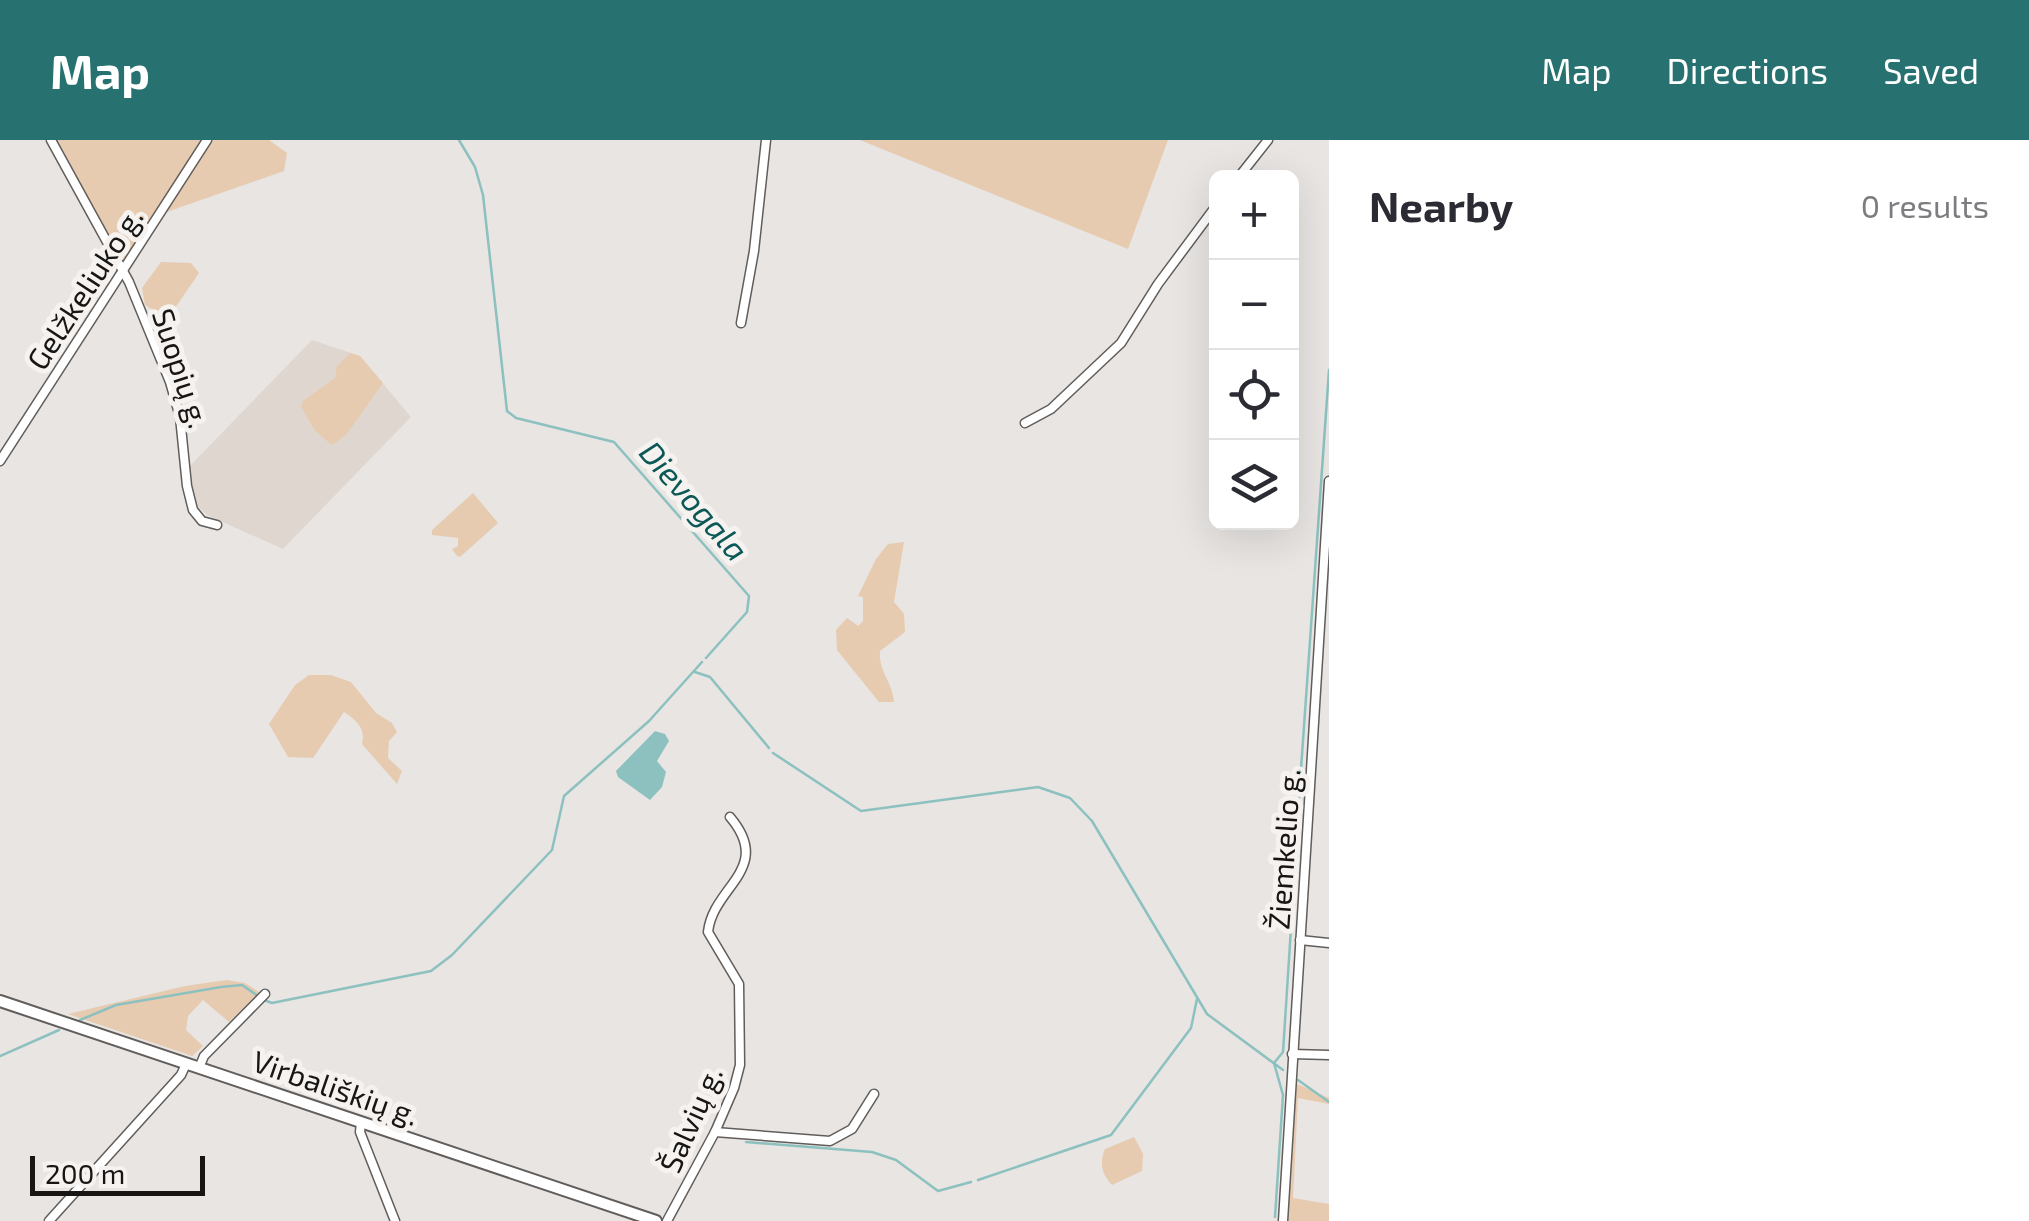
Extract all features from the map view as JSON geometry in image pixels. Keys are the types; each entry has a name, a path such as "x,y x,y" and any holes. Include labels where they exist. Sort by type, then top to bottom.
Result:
{"main road":[{"name":"Virbališkių g.","path":"0,1001 656,1221"}],"street":[{"path":"50,140 122,272"},
{"name":"Gelžkeliuko g.","path":"0,462 206,140"},
{"path":"741,323 754,251 766,140"},
{"path":"1244,170 1268,140"},
{"path":"1025,423 1052,409 1121,342 1209,215"},
{"name":"Suopių g.","path":"122,272 180,417 193,510 202,522 217,525"},
{"name":"Žiemkelio g.","path":"1284,1221 1329,480"},
{"name":"Šalvių g.","path":"667,1221 715,1132 740,1065 740,984 708,932 712,914 738,877 746,858 744,838 730,817"},
{"path":"1300,940 1329,943"},
{"path":"199,1068 204,1056 264,994"},
{"path":"1292,1054 1329,1055"},
{"path":"49,1221 186,1064"},
{"path":"715,1132 830,1141 852,1128 874,1094"},
{"path":"361,1122 360,1132 396,1221"}],"shaded area":[{"path":"51,140 207,140 122,273"},
{"path":"211,140 269,140 287,153 284,171 164,213"},
{"path":"860,140 1168,140 1128,249"},
{"path":"161,262 191,263 199,273 175,308 163,316 145,305 142,288"},
{"path":"312,340 360,356 411,417 283,549 207,515 191,500 187,469"},
{"path":"351,353 360,356 383,383 346,435 332,445 315,431 301,407 303,401 335,378 337,366"},
{"path":"473,493 498,523 460,557 452,549 458,546 458,538 432,535 432,530"},
{"path":"904,542 894,602 904,614 905,632 880,651 894,702 879,702 837,650 836,630 847,618 858,626 863,621 863,597 858,596 876,559 888,544"},
{"path":"309,675 331,675 351,682 376,713 392,723 397,732 389,741 388,758 402,771 397,784 362,744 361,729 344,712 313,758 288,757 269,724 295,685"},
{"path":"227,980 245,983 259,992 229,1022 203,1000 188,1016 186,1030 203,1046 192,1056 68,1014 185,986"},
{"path":"1295,1083 1329,1098 1329,1104 1298,1098 1293,1198 1329,1204 1329,1221 1287,1221"},
{"path":"1134,1137 1143,1154 1142,1171 1112,1185 1102,1168 1105,1149"}],"water":[{"path":"655,731 665,734 669,741 657,761 666,772 662,787 650,800 618,777 616,771"}],"waterway":[{"name":"Dievogala","path":"459,140 475,167 483,195 507,411 516,418 614,442 749,596 747,612 706,658"},
{"path":"1297,826 1329,370"},
{"name":"Dievogala","path":"264,1000 272,1003 431,971 452,955 552,850 564,796 649,721 702,662"},
{"name":"Dievogala","path":"695,672 710,677 769,748"},
{"name":"Dievogala","path":"773,753 861,811 1038,787 1070,798 1092,821 1207,1014 1283,1070"},
{"path":"1275,1217 1283,1095 1274,1063 1283,1052 1297,835"},
{"name":"Dievogala","path":"80,1020 116,1005 221,987 242,985 258,996"},
{"path":"978,1180 1111,1135 1191,1028 1197,999"},
{"name":"Dievogala","path":"0,1056 59,1030"},
{"name":"Dievogala","path":"1298,1080 1329,1102"},
{"path":"746,1142 872,1152 896,1160 938,1191 971,1182"}]}
